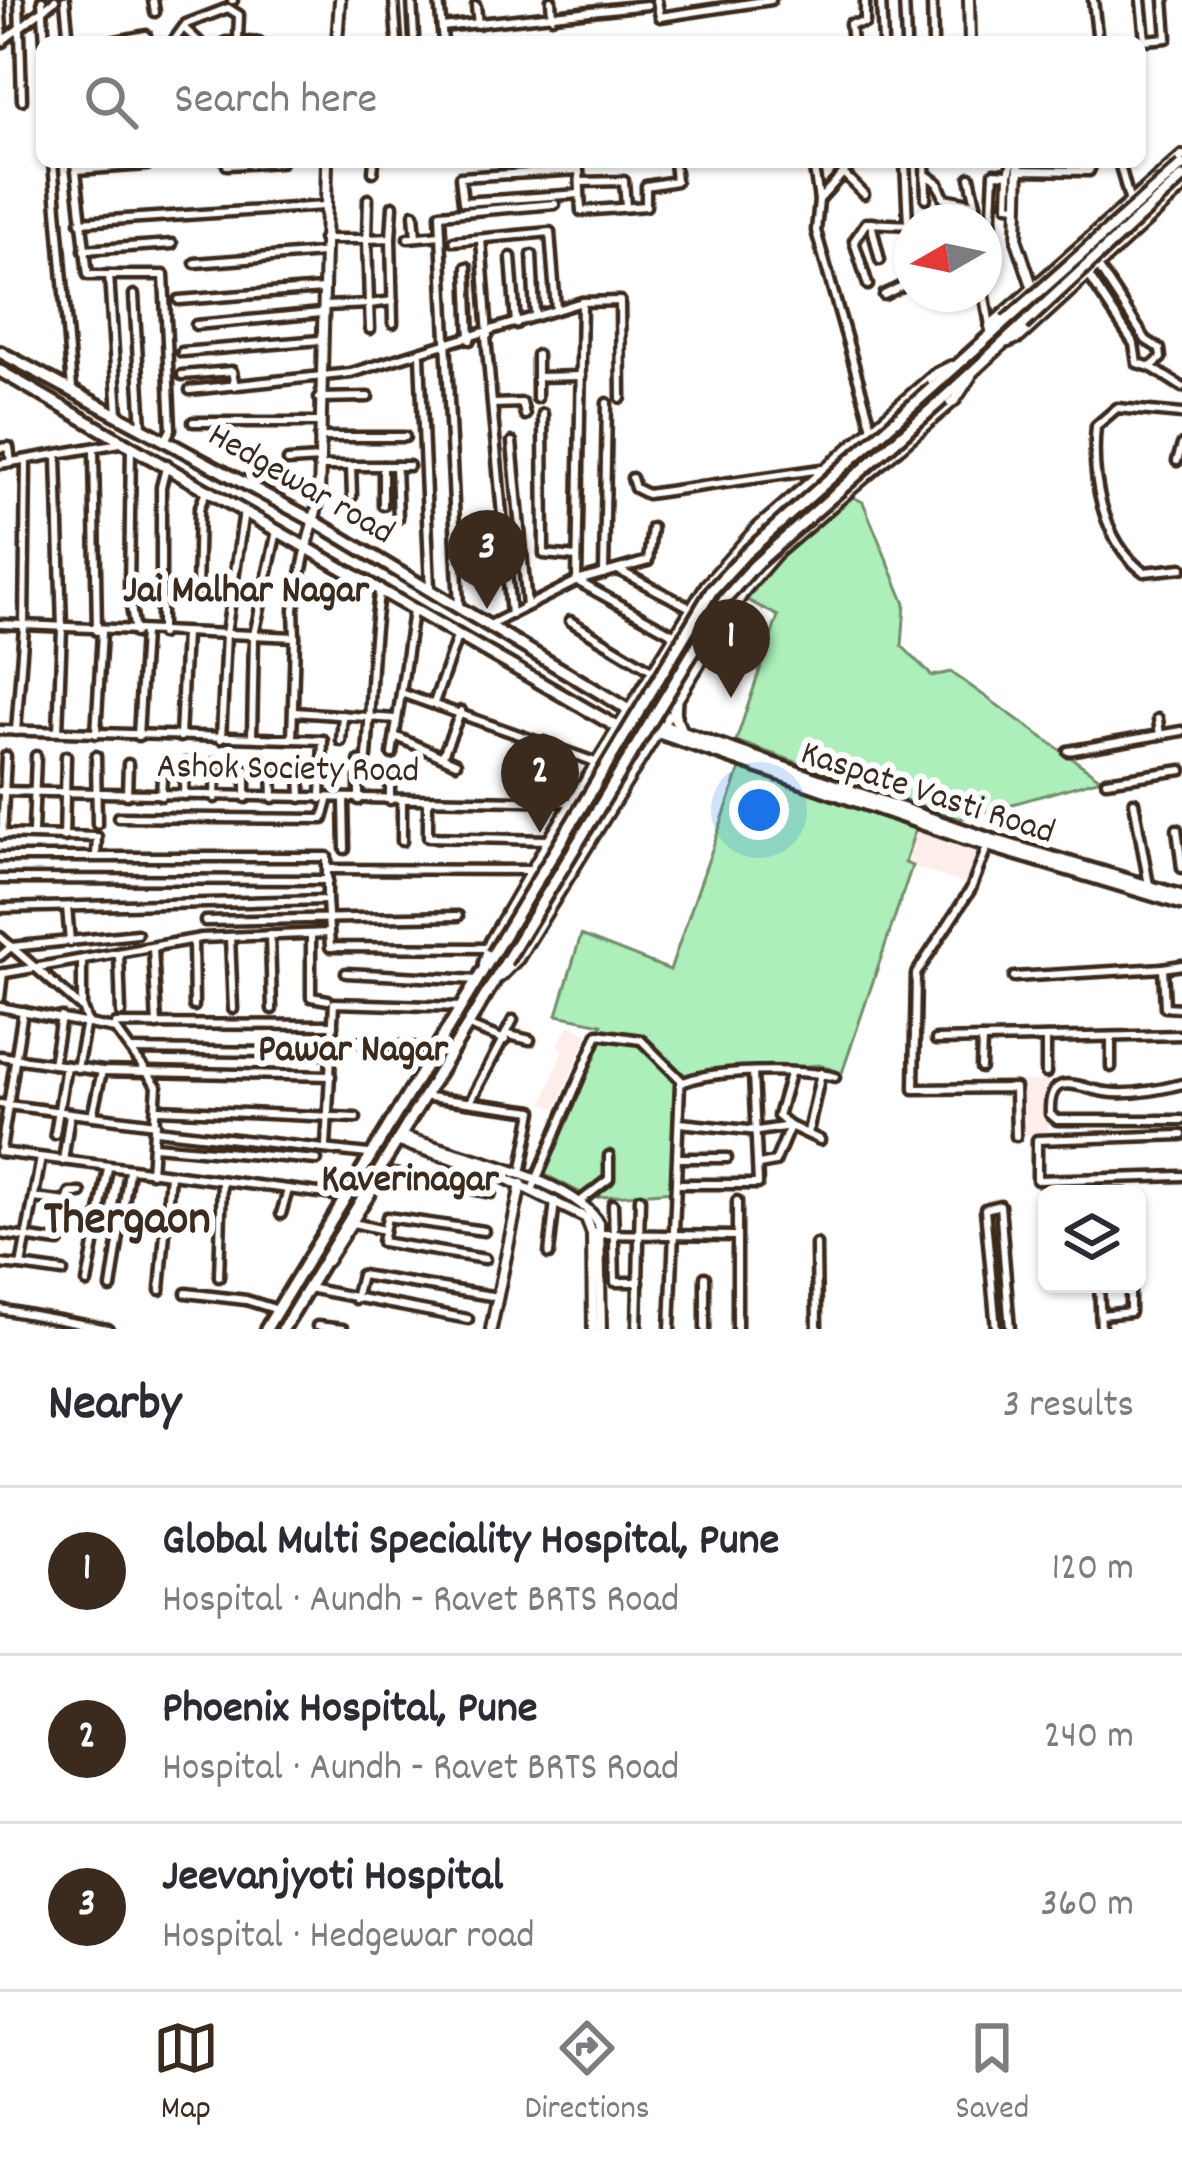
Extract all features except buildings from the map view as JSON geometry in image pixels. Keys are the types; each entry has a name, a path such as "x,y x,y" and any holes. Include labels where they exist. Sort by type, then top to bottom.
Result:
{"main road":[{"path":"283,1329 461,1026 463,1008 491,951 712,590 745,554 1182,161"},
{"path":"266,1329 492,985 724,599 755,565 976,370 1182,178"},
{"name":"Hedgewar road","path":"0,352 316,522 658,729"},
{"name":"Hedgewar road","path":"1,373 168,463 620,728"},
{"path":"676,698 675,718 683,733"},
{"path":"620,728 658,729"},
{"name":"Kaspate Vasti Road","path":"658,729 683,733 766,766"},
{"name":"Kaspate Vasti Road","path":"658,729 989,842 1182,900"},
{"name":"Kaspate Vasti Road","path":"989,842 1149,885 1182,900"}],"street":[{"path":"1,0 1,42"},
{"path":"19,0 22,100"},
{"path":"41,0 45,36"},
{"path":"1,42 55,0"},
{"path":"65,0 68,36"},
{"path":"153,0 155,13"},
{"path":"337,36 340,0"},
{"path":"394,0 397,36"},
{"path":"412,0 414,36"},
{"path":"440,0 443,36"},
{"path":"550,0 552,17"},
{"path":"657,0 660,17 771,0"},
{"path":"848,36 850,24 865,23 865,0"},
{"path":"881,0 883,36"},
{"path":"904,0 906,36"},
{"path":"932,0 932,36"},
{"path":"969,0 970,36"},
{"path":"1093,0 1097,36"},
{"path":"1141,0 1145,36"},
{"path":"1146,40 1167,38 1164,0"},
{"path":"442,27 646,5"},
{"path":"476,6 478,24"},
{"path":"177,36 203,15 236,8 238,36"},
{"path":"183,27 193,36"},
{"path":"141,36 146,35"},
{"path":"991,330 1032,286 1129,199 1182,161"},
{"path":"54,168 72,388"},
{"path":"75,168 89,277 164,275 171,429 165,441"},
{"path":"292,739 293,609 316,522 327,168"},
{"path":"580,194 463,202 460,177 580,170 581,211 646,206 646,186 676,181 675,168"},
{"path":"814,168 817,231 872,428"},
{"path":"819,200 850,168"},
{"path":"905,168 908,204"},
{"path":"926,168 926,198"},
{"path":"992,204 994,168"},
{"path":"994,173 1012,168"},
{"path":"1015,168 1018,255 1032,286"},
{"path":"1121,168 1129,199"},
{"path":"926,174 938,183 944,198 976,204 970,176"},
{"path":"845,176 864,194"},
{"path":"580,182 624,181 626,207"},
{"path":"1004,343 1020,338 1182,189"},
{"path":"368,199 370,329"},
{"path":"459,610 440,214 555,204"},
{"path":"80,222 325,206"},
{"path":"393,206 393,323"},
{"path":"414,214 412,238 441,235"},
{"path":"871,222 894,223"},
{"path":"871,222 880,260"},
{"path":"868,285 854,241 871,222"},
{"path":"454,241 550,232 556,308"},
{"path":"323,239 391,238"},
{"path":"481,239 511,615"},
{"path":"1081,242 1147,340 1160,350 1161,358 1151,367"},
{"path":"84,250 172,244"},
{"path":"1072,250 1134,344 1137,363 1182,387"},
{"path":"195,263 322,253"},
{"path":"532,255 535,315"},
{"path":"511,257 516,324"},
{"path":"467,267 470,340"},
{"path":"109,275 118,414"},
{"path":"179,300 322,289"},
{"path":"884,295 894,290"},
{"path":"134,295 142,428"},
{"path":"190,390 320,377 420,356 556,308 620,301 621,398"},
{"path":"196,325 393,302"},
{"path":"577,581 582,302"},
{"path":"988,312 991,330"},
{"path":"182,352 320,340"},
{"path":"537,355 537,398"},
{"path":"420,356 430,592"},
{"path":"0,857 327,857 331,947 491,951 549,840 691,608 738,546 934,374 966,359"},
{"path":"492,985 518,958 760,570 956,399 976,370"},
{"path":"182,375 232,371 235,386"},
{"path":"537,377 581,376"},
{"path":"320,398 368,397"},
{"path":"493,404 522,403 525,415"},
{"path":"604,574 607,403"},
{"path":"1182,414 1117,408 1096,426 1092,466 1111,532 1133,564 1144,572 1182,568"},
{"path":"543,414 544,554 577,557"},
{"path":"193,422 319,422"},
{"path":"319,437 405,437"},
{"path":"0,464 130,442 129,592 139,633 139,736"},
{"path":"512,442 527,606"},
{"path":"1177,461 1182,445"},
{"path":"0,448 9,447 11,463"},
{"path":"94,451 99,632 96,734"},
{"path":"56,456 62,629 58,730"},
{"path":"16,731 24,627 26,460"},
{"path":"288,461 409,466"},
{"path":"161,634 161,488 168,463"},
{"path":"352,466 352,496"},
{"path":"383,466 383,505"},
{"path":"395,466 398,518"},
{"path":"632,478 634,488 647,494 825,469"},
{"path":"197,592 199,509 208,487"},
{"path":"220,739 226,634 245,508"},
{"path":"252,739 254,635 278,527"},
{"path":"487,627 577,581 648,562 652,528"},
{"path":"618,570 691,608"},
{"path":"577,581 675,635"},
{"path":"359,800 380,588"},
{"path":"392,754 414,608"},
{"path":"570,621 653,671"},
{"path":"0,624 99,632 295,637"},
{"path":"180,737 185,633"},
{"path":"434,703 458,633"},
{"path":"401,693 598,763"},
{"path":"443,755 461,711"},
{"path":"294,712 396,719"},
{"path":"340,741 343,715"},
{"path":"1158,719 1160,735"},
{"path":"0,730 323,740 323,819 118,817"},
{"path":"1068,751 1182,731"},
{"path":"395,736 457,763"},
{"path":"536,763 544,742"},
{"path":"6,756 1,834 97,837 96,856"},
{"path":"33,831 36,756"},
{"path":"64,838 66,756"},
{"path":"96,756 97,824"},
{"path":"215,798 216,762"},
{"path":"184,763 184,797"},
{"path":"128,764 128,795"},
{"path":"272,766 273,798"},
{"path":"246,769 247,798"},
{"path":"1106,781 1182,770"},
{"path":"300,771 301,799"},
{"path":"161,777 161,796"},
{"path":"390,800 391,780"},
{"name":"Ashok Society Road","path":"2,791 574,802"},
{"path":"344,800 345,849"},
{"path":"402,800 402,841"},
{"path":"428,800 428,837 549,840"},
{"path":"1134,802 1149,885"},
{"path":"1177,829 1182,868"},
{"path":"989,842 970,889 916,974 914,1089 1015,1088 1016,1136"},
{"path":"327,869 533,870"},
{"path":"0,879 328,880"},
{"path":"0,908 327,900"},
{"path":"67,907 70,942"},
{"path":"205,920 458,916"},
{"path":"0,998 2,973 193,940 329,933"},
{"path":"0,956 11,947 137,934"},
{"path":"311,934 311,997 463,1008"},
{"path":"270,935 272,1009"},
{"path":"0,937 82,1008"},
{"path":"230,937 233,1009"},
{"path":"193,940 195,1025"},
{"path":"153,948 157,1025"},
{"path":"119,954 121,1012"},
{"path":"77,1067 86,1021 82,961"},
{"path":"1014,977 1182,965"},
{"path":"1162,968 1165,1007 1182,1008"},
{"path":"346,973 479,979"},
{"path":"326,1146 333,1000"},
{"path":"0,1007 115,1029 152,1073 158,1109 151,1173"},
{"path":"22,1011 0,1152 342,1196"},
{"path":"53,1064 61,1017"},
{"path":"471,1100 513,1020"},
{"path":"115,1029 116,1024 333,1025"},
{"path":"461,1026 530,1040"},
{"path":"311,1257 430,1049 461,1026"},
{"path":"321,1265 353,1222 456,1052 461,1026"},
{"path":"533,1186 598,1034 641,1040 682,1081 670,1329"},
{"path":"936,1040 1182,1036"},
{"path":"1111,1037 1111,1067"},
{"path":"1046,1038 1046,1073"},
{"path":"332,1039 430,1049"},
{"path":"981,1068 982,1039"},
{"path":"133,1050 332,1053"},
{"path":"0,1056 102,1071 331,1076"},
{"path":"55,1134 67,1066"},
{"path":"92,1116 102,1071"},
{"path":"678,1184 755,1186 759,1165 753,1073"},
{"path":"682,1081 753,1073 821,1073 835,1078"},
{"path":"790,1073 778,1113 790,1126"},
{"path":"808,1132 821,1073"},
{"path":"1182,1084 1156,1094 1102,1093 1090,1084 1067,1084 1055,1090 1049,1101 1050,1114 1057,1120 1182,1120"},
{"path":"429,1097 533,1111 491,1329"},
{"path":"4,1104 368,1154"},
{"path":"158,1109 330,1113 356,1118"},
{"path":"62,1161 70,1114"},
{"path":"680,1123 758,1131 790,1126 820,1140"},
{"path":"759,1165 775,1162 790,1126"},
{"path":"1182,1136 1036,1140 1037,1180 1182,1176"},
{"path":"401,1140 578,1203 598,1219 596,1254"},
{"path":"154,1146 316,1160"},
{"path":"578,1203 609,1179 609,1156"},
{"path":"21,1266 41,1158"},
{"path":"680,1158 727,1158"},
{"path":"87,1283 108,1168"},
{"path":"111,1288 129,1171"},
{"path":"384,1172 491,1193"},
{"path":"160,1290 170,1175"},
{"path":"220,1277 222,1181"},
{"path":"533,1186 590,1223 596,1254 597,1329"},
{"path":"281,1214 289,1190"},
{"path":"34,1198 67,1202 70,1193 81,1193"},
{"path":"637,1329 640,1198"},
{"path":"549,1254 555,1201"},
{"path":"737,1202 737,1329"},
{"path":"613,1204 615,1282 638,1282"},
{"path":"996,1329 985,1208 1000,1205 1010,1329"},
{"path":"484,1231 388,1217 384,1230 385,1244 485,1259"},
{"path":"353,1222 384,1230"},
{"path":"0,1234 59,1242"},
{"path":"600,1234 735,1236"},
{"path":"816,1244 817,1329"},
{"path":"0,1264 63,1272"},
{"path":"355,1299 361,1275 498,1297"},
{"path":"705,1277 705,1329"},
{"path":"308,1288 468,1319"},
{"path":"186,1293 246,1300 278,1310"},
{"path":"1099,1293 1101,1329"},
{"path":"1100,1315 1130,1312 1130,1293"},
{"path":"0,1310 108,1329"},
{"path":"320,1312 316,1327 343,1329"}],"shaded area":[{"path":"916,827 982,848 967,885 905,864"},
{"path":"569,1025 588,1033 556,1108 543,1103 563,1049 557,1046"},
{"path":"1020,1081 1048,1081 1048,1135 1020,1135"}],"green space":[{"path":"853,497 863,502 905,604 902,646 932,676 951,672 1101,779 960,819 736,741 778,616 747,600 776,562"},
{"path":"740,769 916,827 905,863 912,866 842,1073 819,1065 683,1076 676,1080 673,1191 591,1198 544,1174 602,1024 557,1015 581,935 670,970"}],"place":[{"name":"Jeevanjyoti Hospital","path":"487,609"},
{"name":"Global Multi Speciality Hospital, Pune","path":"731,698"},
{"name":"Phoenix Hospital, Pune","path":"540,833"}],"district":[{"name":"Jai Malhar Nagar","path":"246,593"},
{"name":"Pawar Nagar","path":"353,1052"},
{"name":"Kaverinagar","path":"410,1182"},
{"name":"Thergaon","path":"127,1222"}]}
